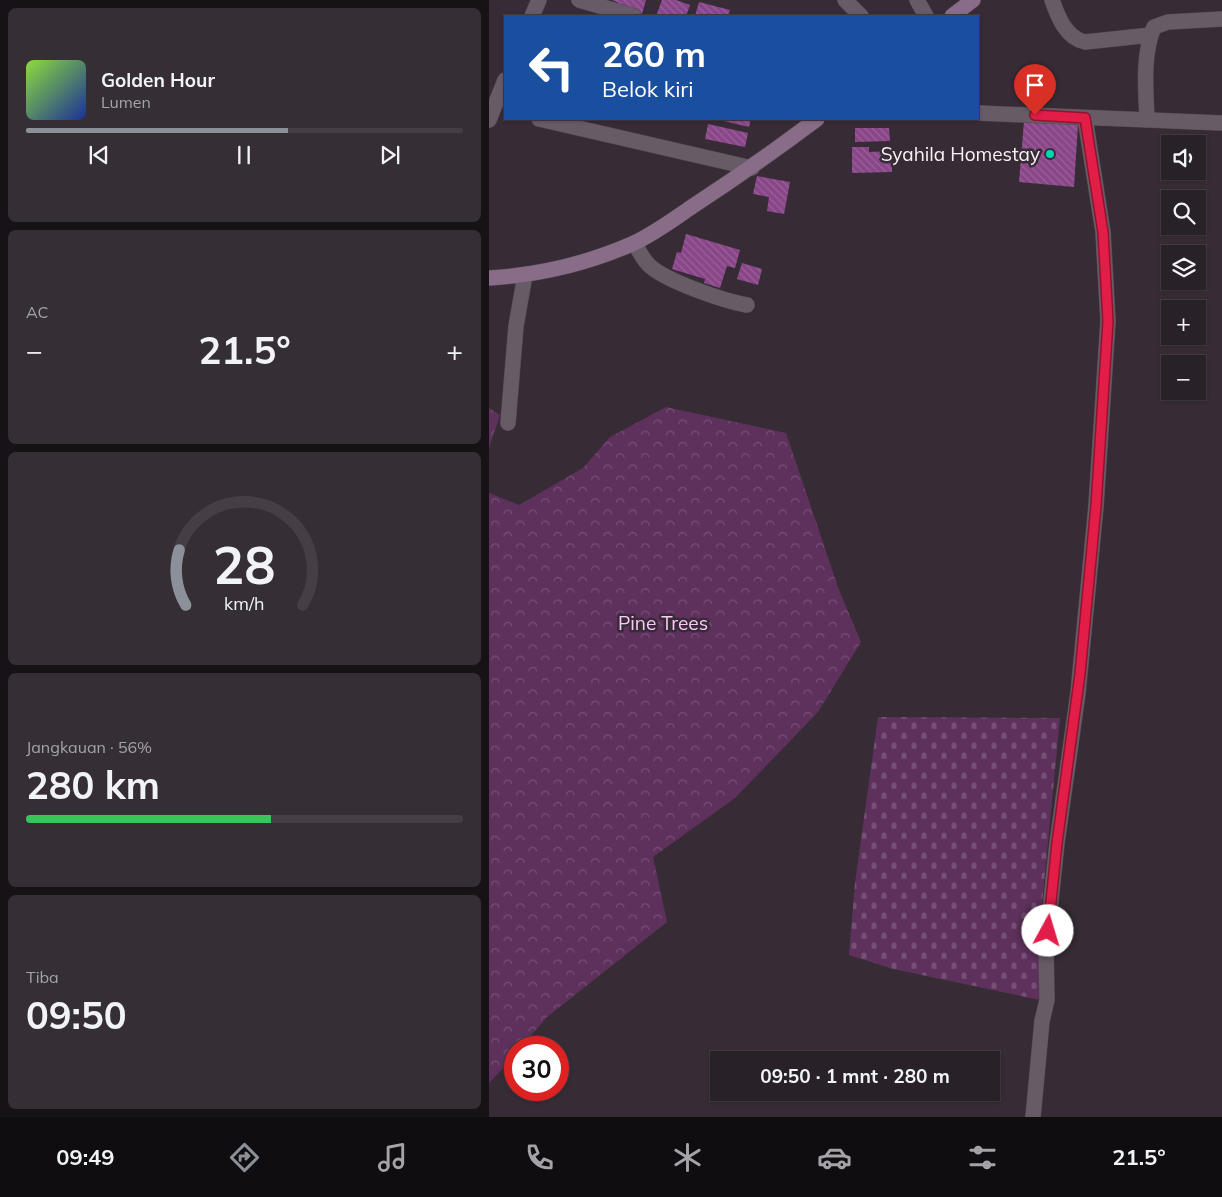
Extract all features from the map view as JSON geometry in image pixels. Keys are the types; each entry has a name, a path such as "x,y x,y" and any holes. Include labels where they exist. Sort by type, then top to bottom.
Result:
{"street":[{"path":"532,15 539,0"},
{"path":"579,0 631,15"},
{"path":"845,0 860,15"},
{"path":"917,0 924,15"},
{"path":"953,15 973,0"},
{"path":"1052,0 1065,29 1075,40 1085,42 1151,35"},
{"path":"1147,120 1147,65 1151,35 1159,24 1222,19"},
{"path":"496,113 504,84"},
{"path":"979,113 1222,123"},
{"path":"1033,1117 1042,1021 1047,1000 1046,948 1054,872 1078,693 1096,506 1107,331 1103,232 1085,118"},
{"path":"543,120 752,168"},
{"path":"489,278 525,276 599,257 633,243 752,168 816,120"},
{"path":"633,243 650,266 676,280 731,302 747,305"},
{"path":"508,423 516,326 525,276"}],"green space":[{"name":"Pine Trees","path":"666,407 786,433 839,590 861,642 818,712 735,798 653,857 667,922 547,1017 531,1036 504,1036 504,1067 489,1083 489,493 519,505 583,468 610,437"},
{"path":"489,408 500,415 489,448"},
{"path":"878,717 1060,718 1038,945 1045,1001 893,969 849,955 855,883"}],"building":[{"path":"612,0 646,0 642,14 618,6 619,3"},
{"path":"662,0 676,0 690,5 686,15 656,15"},
{"path":"699,2 730,10 728,15 695,15"},
{"path":"719,120 751,120 749,127"},
{"path":"1024,121 1078,124 1074,187 1019,182"},
{"path":"708,124 748,133 745,147 705,139"},
{"path":"855,128 889,128 890,141 855,142"},
{"path":"852,147 869,147 869,152 892,151 892,172 852,173"},
{"path":"757,176 790,182 784,214 767,211 769,197 753,194"},
{"path":"686,234 740,250 735,268 727,266 720,288 704,283 705,279 672,269 677,252 681,253"},
{"path":"742,263 762,269 758,285 737,279"}],"place":[{"name":"Syahila Homestay","path":"1050,154"}],"route":[{"path":"1035,115 1085,118 1103,232 1108,321 1096,506 1080,674 1057,843 1048,931"}]}
